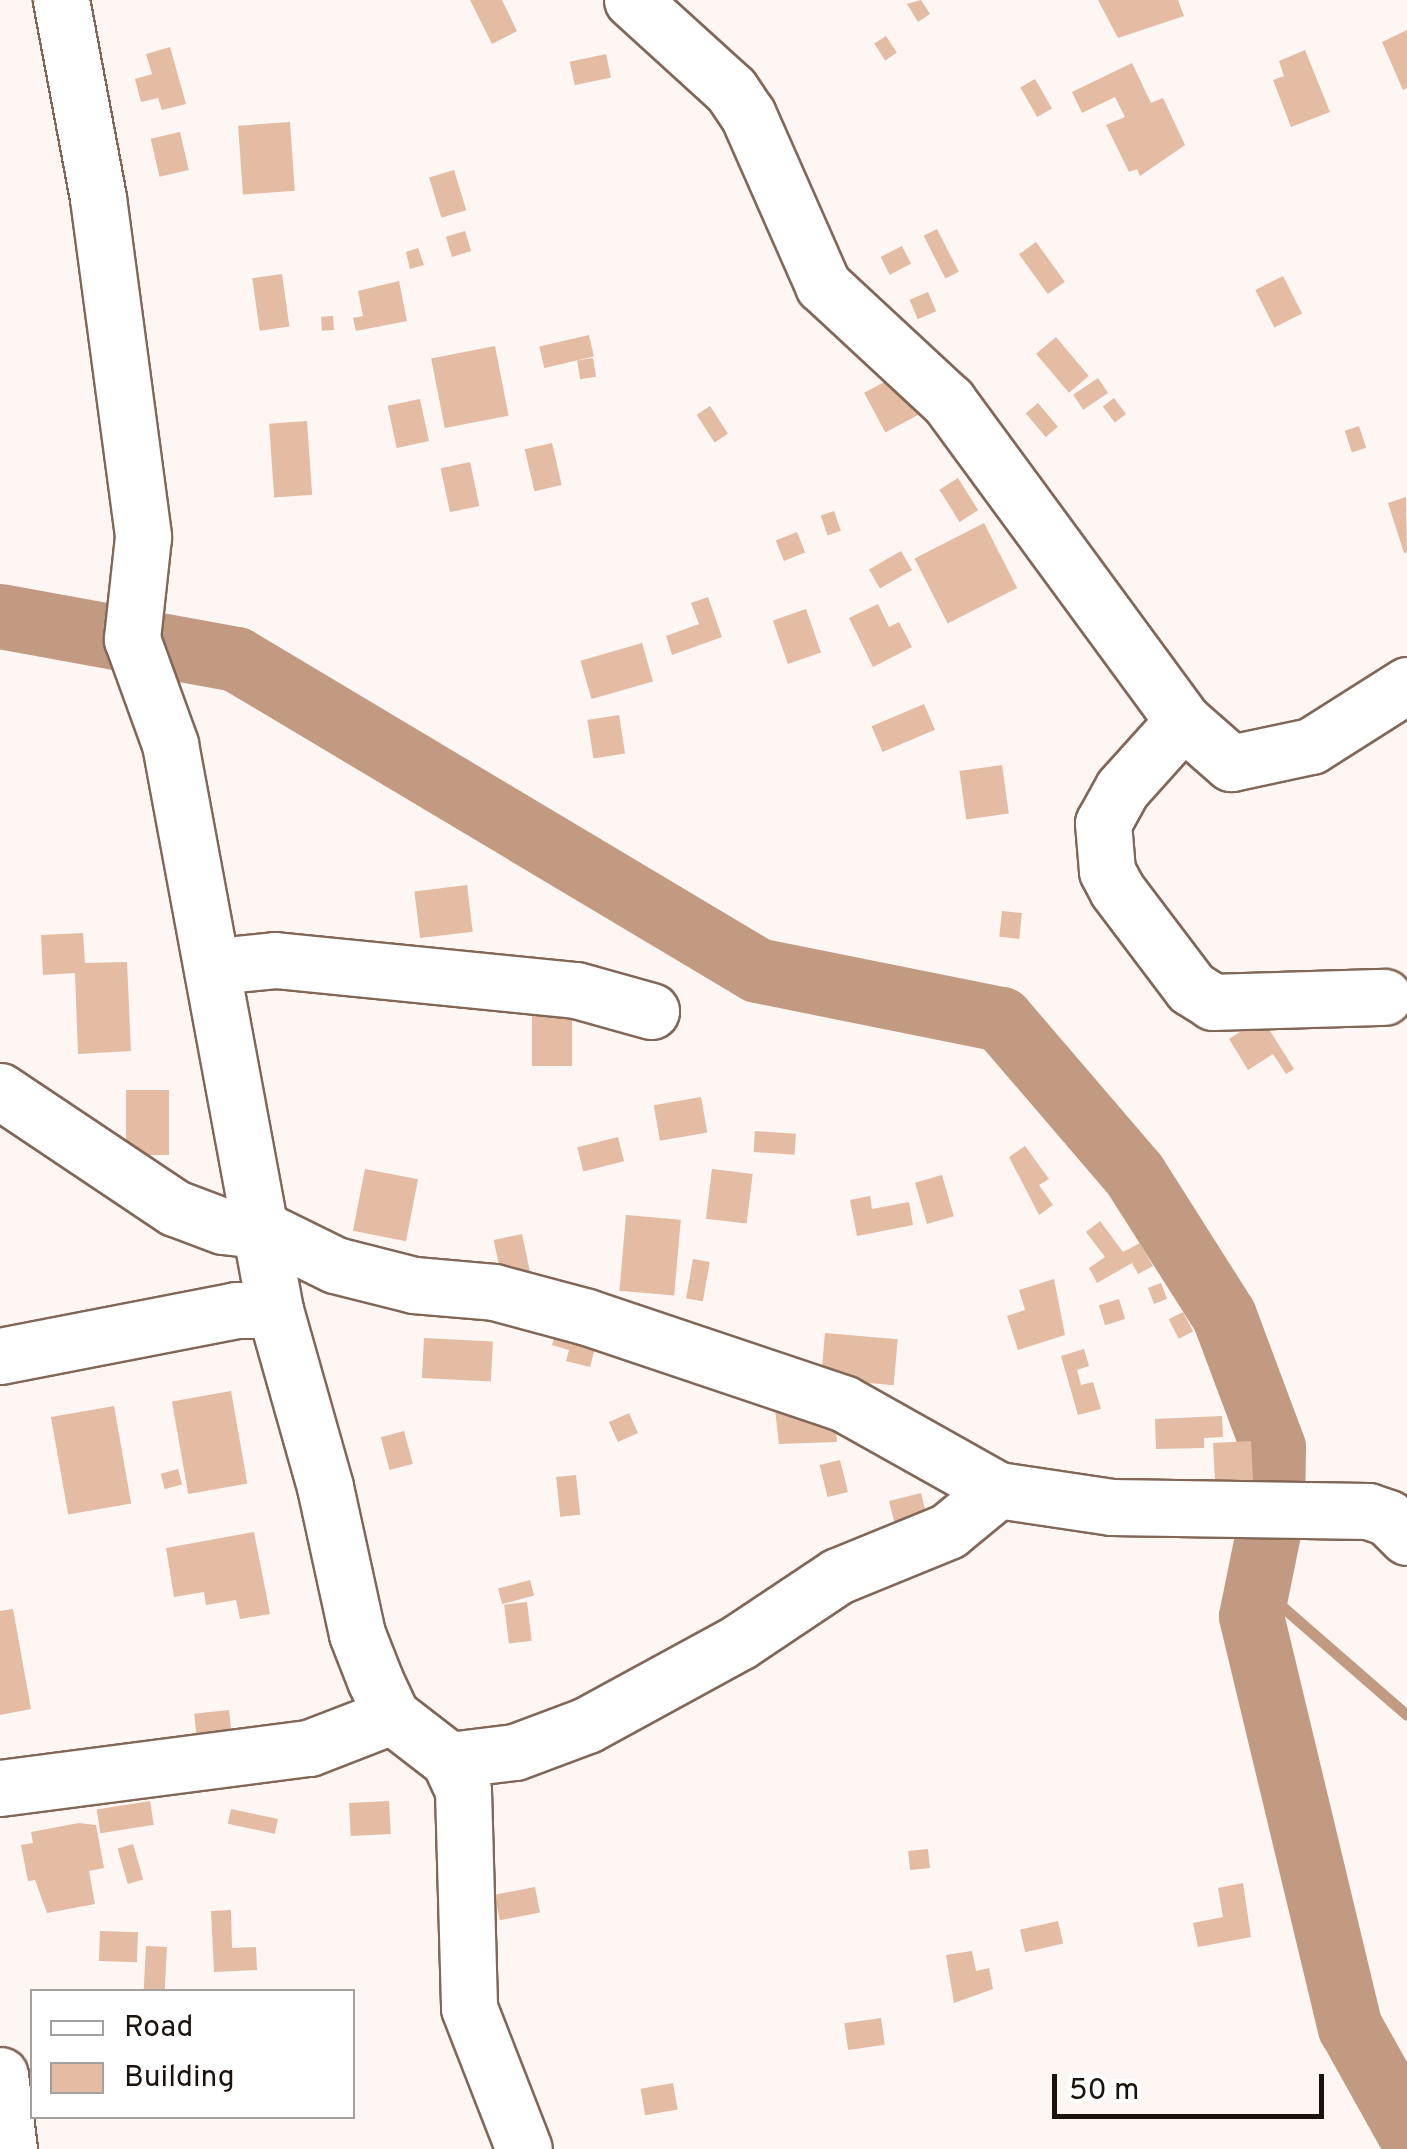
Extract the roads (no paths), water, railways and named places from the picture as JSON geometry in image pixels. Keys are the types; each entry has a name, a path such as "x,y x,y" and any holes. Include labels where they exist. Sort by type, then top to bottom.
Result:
{"street":[{"path":"61,0 98,198 143,537 132,638 170,744 266,1231 276,1310 325,1486 356,1634 392,1716 449,1760 464,1790 469,1829 469,2008 524,2149"},
{"path":"632,0 731,90 769,156 822,285 948,401 1184,721 1232,763 1311,746 1407,684"},
{"path":"1184,721 1122,789 1103,824 1107,871 1117,890 1191,988 1212,1002 1384,996"},
{"path":"216,966 275,960 558,988 651,1011"},
{"path":"0,1091 175,1208 223,1226 266,1231 335,1265 414,1284 494,1292 586,1317 843,1403 998,1490 1112,1506 1368,1511 1388,1518 1407,1537"},
{"path":"0,1356 236,1310 276,1310"},
{"path":"449,1760 514,1752 587,1725 695,1660 739,1642 838,1576 948,1530 998,1490"},
{"path":"0,1788 309,1748 392,1716"},
{"path":"0,2075 10,2149"}],"waterway":[{"path":"0,616 236,659 757,970 1001,1019 1134,1174 1224,1316 1273,1447 1272,1513 1251,1616 1350,2027 1407,2129"},
{"path":"1255,1583 1407,1715"}]}
